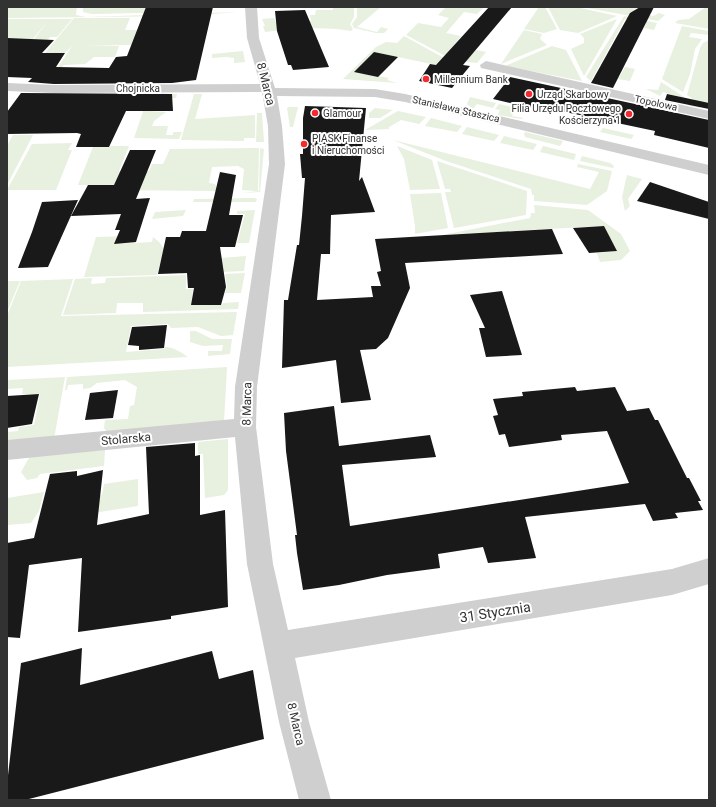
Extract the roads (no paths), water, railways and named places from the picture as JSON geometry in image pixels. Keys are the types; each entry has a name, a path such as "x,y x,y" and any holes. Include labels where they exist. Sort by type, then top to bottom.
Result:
{"street":[{"name":"8 Marca","path":"251,7 252,27 269,90 276,131 277,164 246,387 246,427 260,564 279,646 294,722 315,800"},
{"name":"Topolowa","path":"486,65 709,115"},
{"name":"Chojnicka","path":"7,87 54,89 269,90"},
{"name":"Stanisława Staszica","path":"269,90 375,93 405,98 709,170"},
{"name":"Stolarska","path":"7,450 246,427"},
{"name":"31 Stycznia","path":"279,646 672,582 709,571"}],"place":[{"name":"Millennium Bank","path":"426,79"},
{"name":"Urząd Skarbowy","path":"529,94"},
{"name":"Glamour","path":"315,113"},
{"name":"Filia Urzędu Pocztowego Kościerzyna 1","path":"629,114"},
{"name":"PIASK Finanse i Nieruchomości","path":"304,144"}]}
